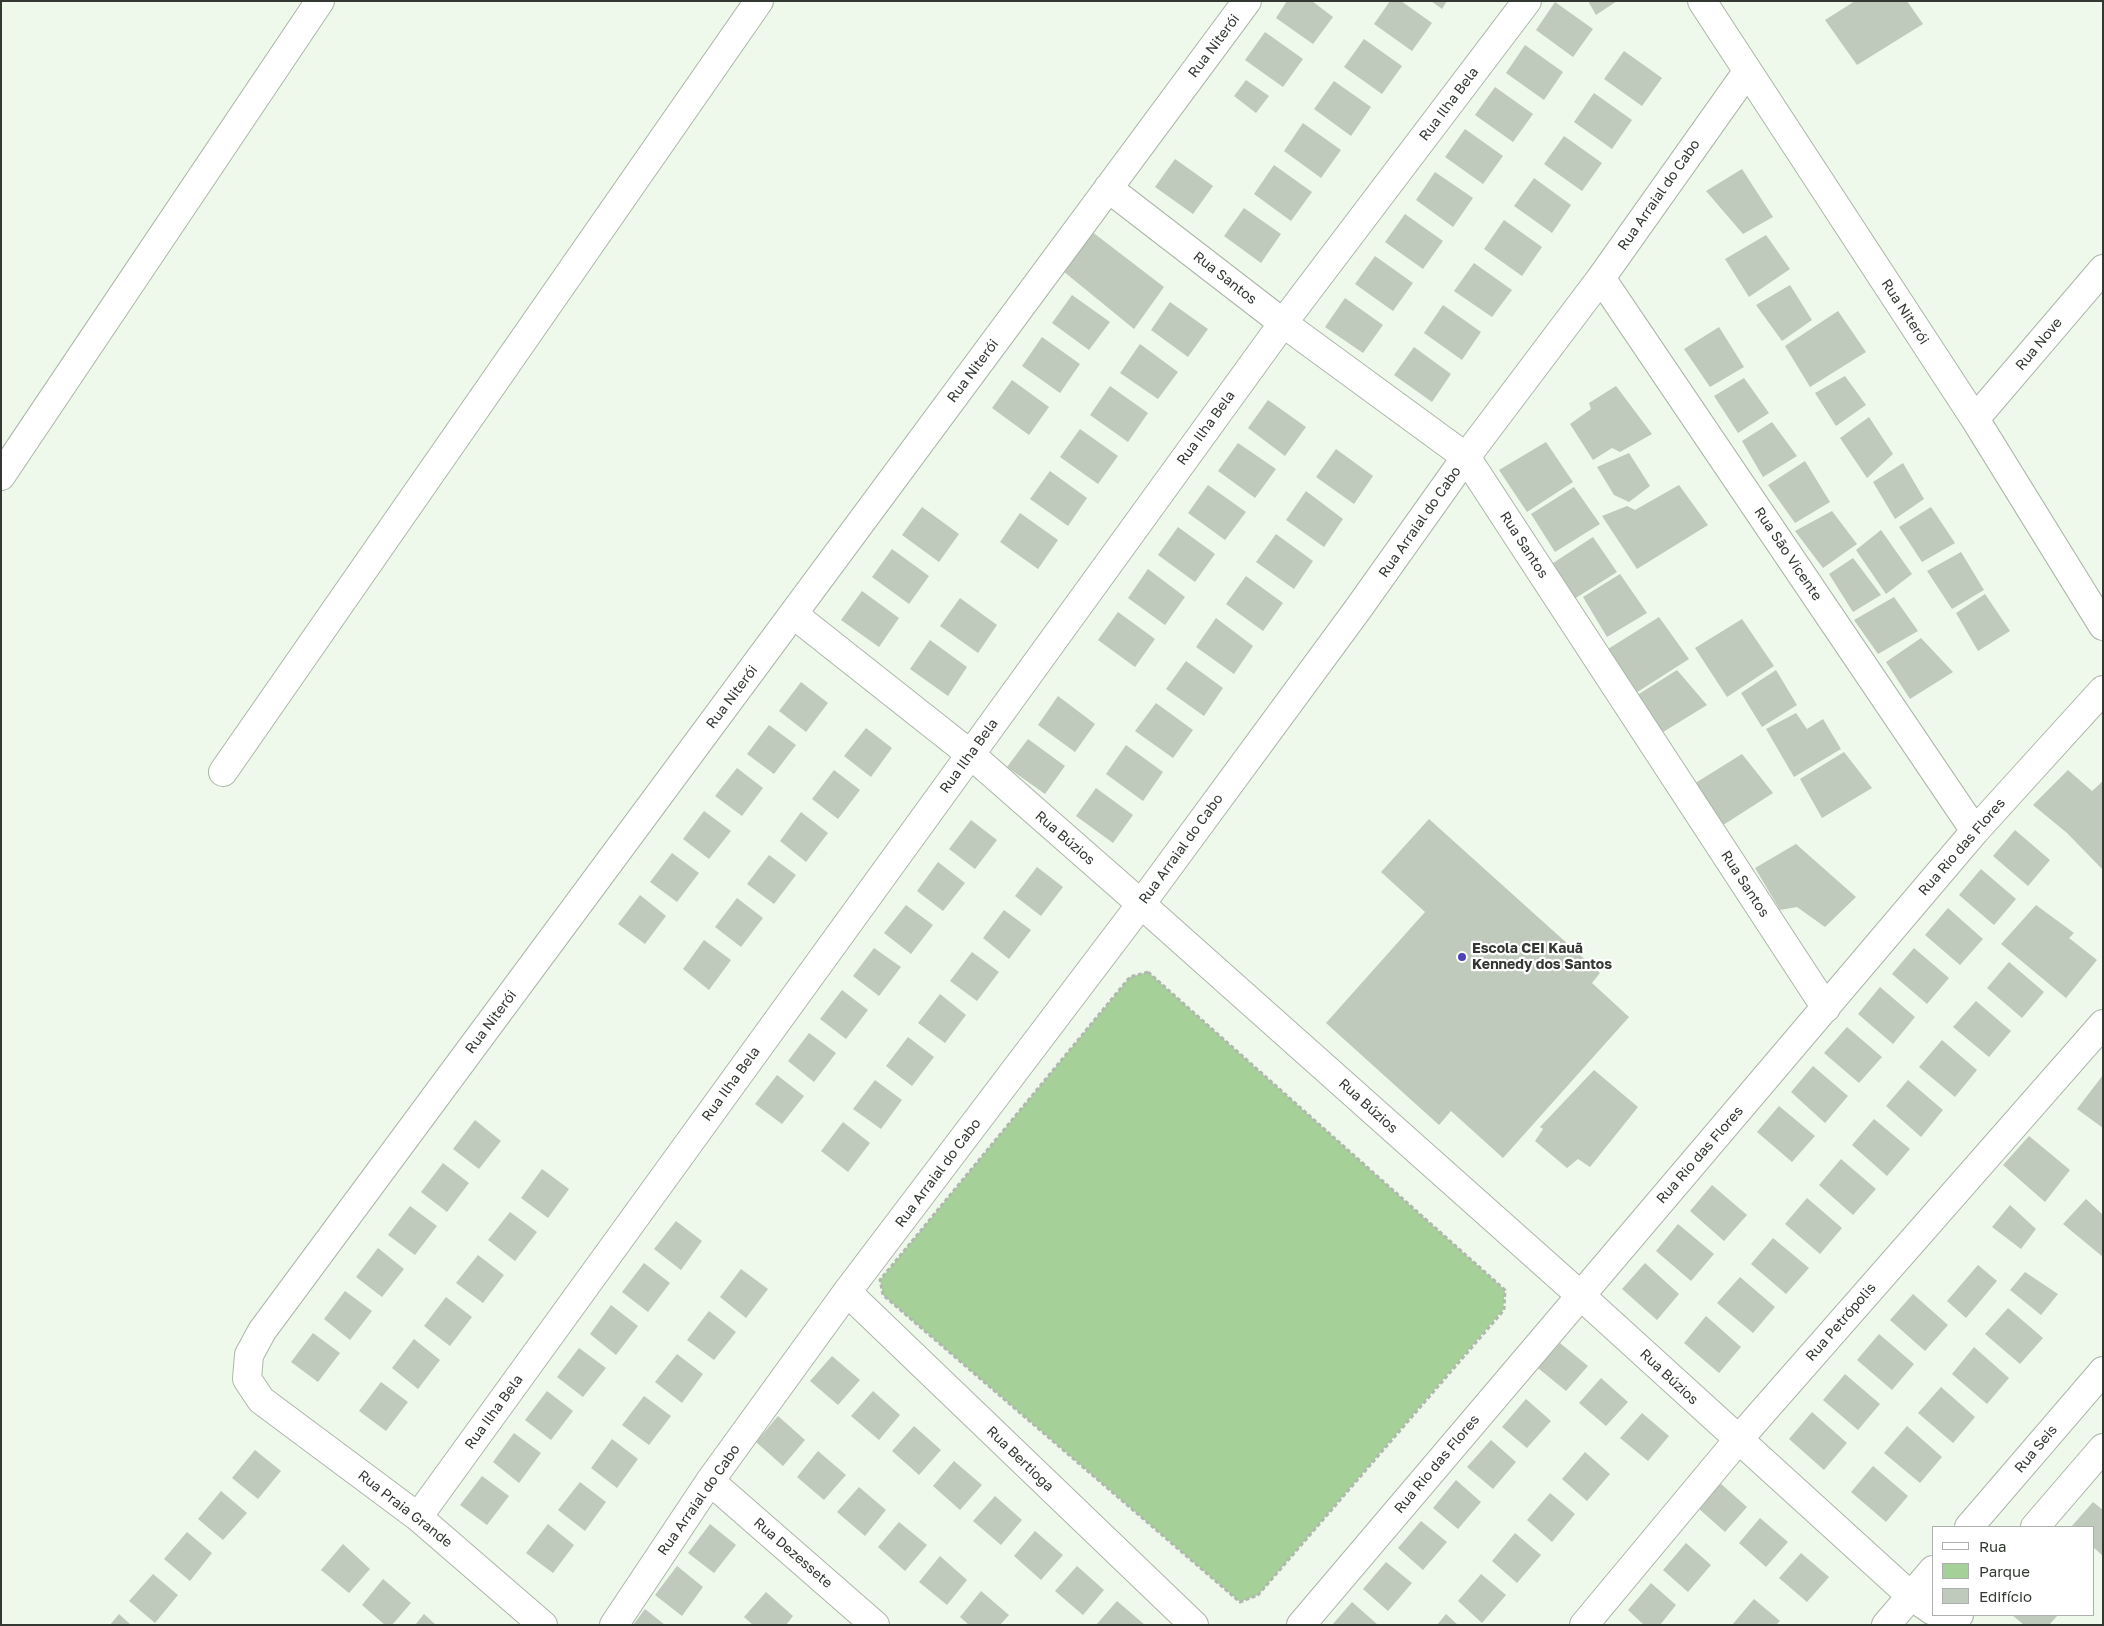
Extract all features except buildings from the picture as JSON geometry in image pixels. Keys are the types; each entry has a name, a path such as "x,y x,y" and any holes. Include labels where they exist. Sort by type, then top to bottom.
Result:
{"street":[{"path":"1,476 320,1"},
{"path":"223,772 760,1"},
{"name":"Rua Niterói","path":"261,1400 247,1379 249,1355 262,1331 1247,1"},
{"name":"Rua Ilha Bela","path":"418,1516 1283,323 1527,1"},
{"name":"Rua Niterói","path":"1702,1 1975,419 2103,626"},
{"name":"Rua Arraial do Cabo","path":"614,1625 710,1481 847,1292 1141,904 1352,617 1466,458 1601,278 1747,72"},
{"name":"Rua Santos","path":"1108,188 1283,323 1466,458 1826,1008"},
{"name":"Rua Nove","path":"1975,419 2103,269"},
{"name":"Rua São Vicente","path":"1601,278 1975,831"},
{"name":"Rua Búzios","path":"793,614 970,754 1580,1295 1911,1596 1932,1610"},
{"name":"Rua Rio das Flores","path":"1301,1625 1975,831 2103,690"},
{"name":"Rua Petrópolis","path":"1584,1625 1738,1440 2103,1024"},
{"name":"Rua Bertioga","path":"847,1292 1194,1625"},
{"name":"Rua Seis","path":"1970,1526 2103,1371"},
{"name":"Rua Praia Grande","path":"261,1400 418,1516 543,1625"},
{"path":"2036,1526 2103,1448"},
{"name":"Rua Dezessete","path":"710,1481 875,1625"},
{"path":"1886,1625 1932,1571"},
{"path":"1939,1616 1951,1625"}],"path":[{"path":"1148,972 1505,1290 1504,1310 1258,1595 1240,1602 883,1295 880,1280 1130,977 1148,972"}],"green space":[{"path":"1148,972 1505,1290 1503,1310 1258,1595 1240,1602 883,1295 880,1280 1130,977"}],"place":[{"name":"Escola CEI Kauã Kennedy dos Santos","path":"1462,957"}]}
